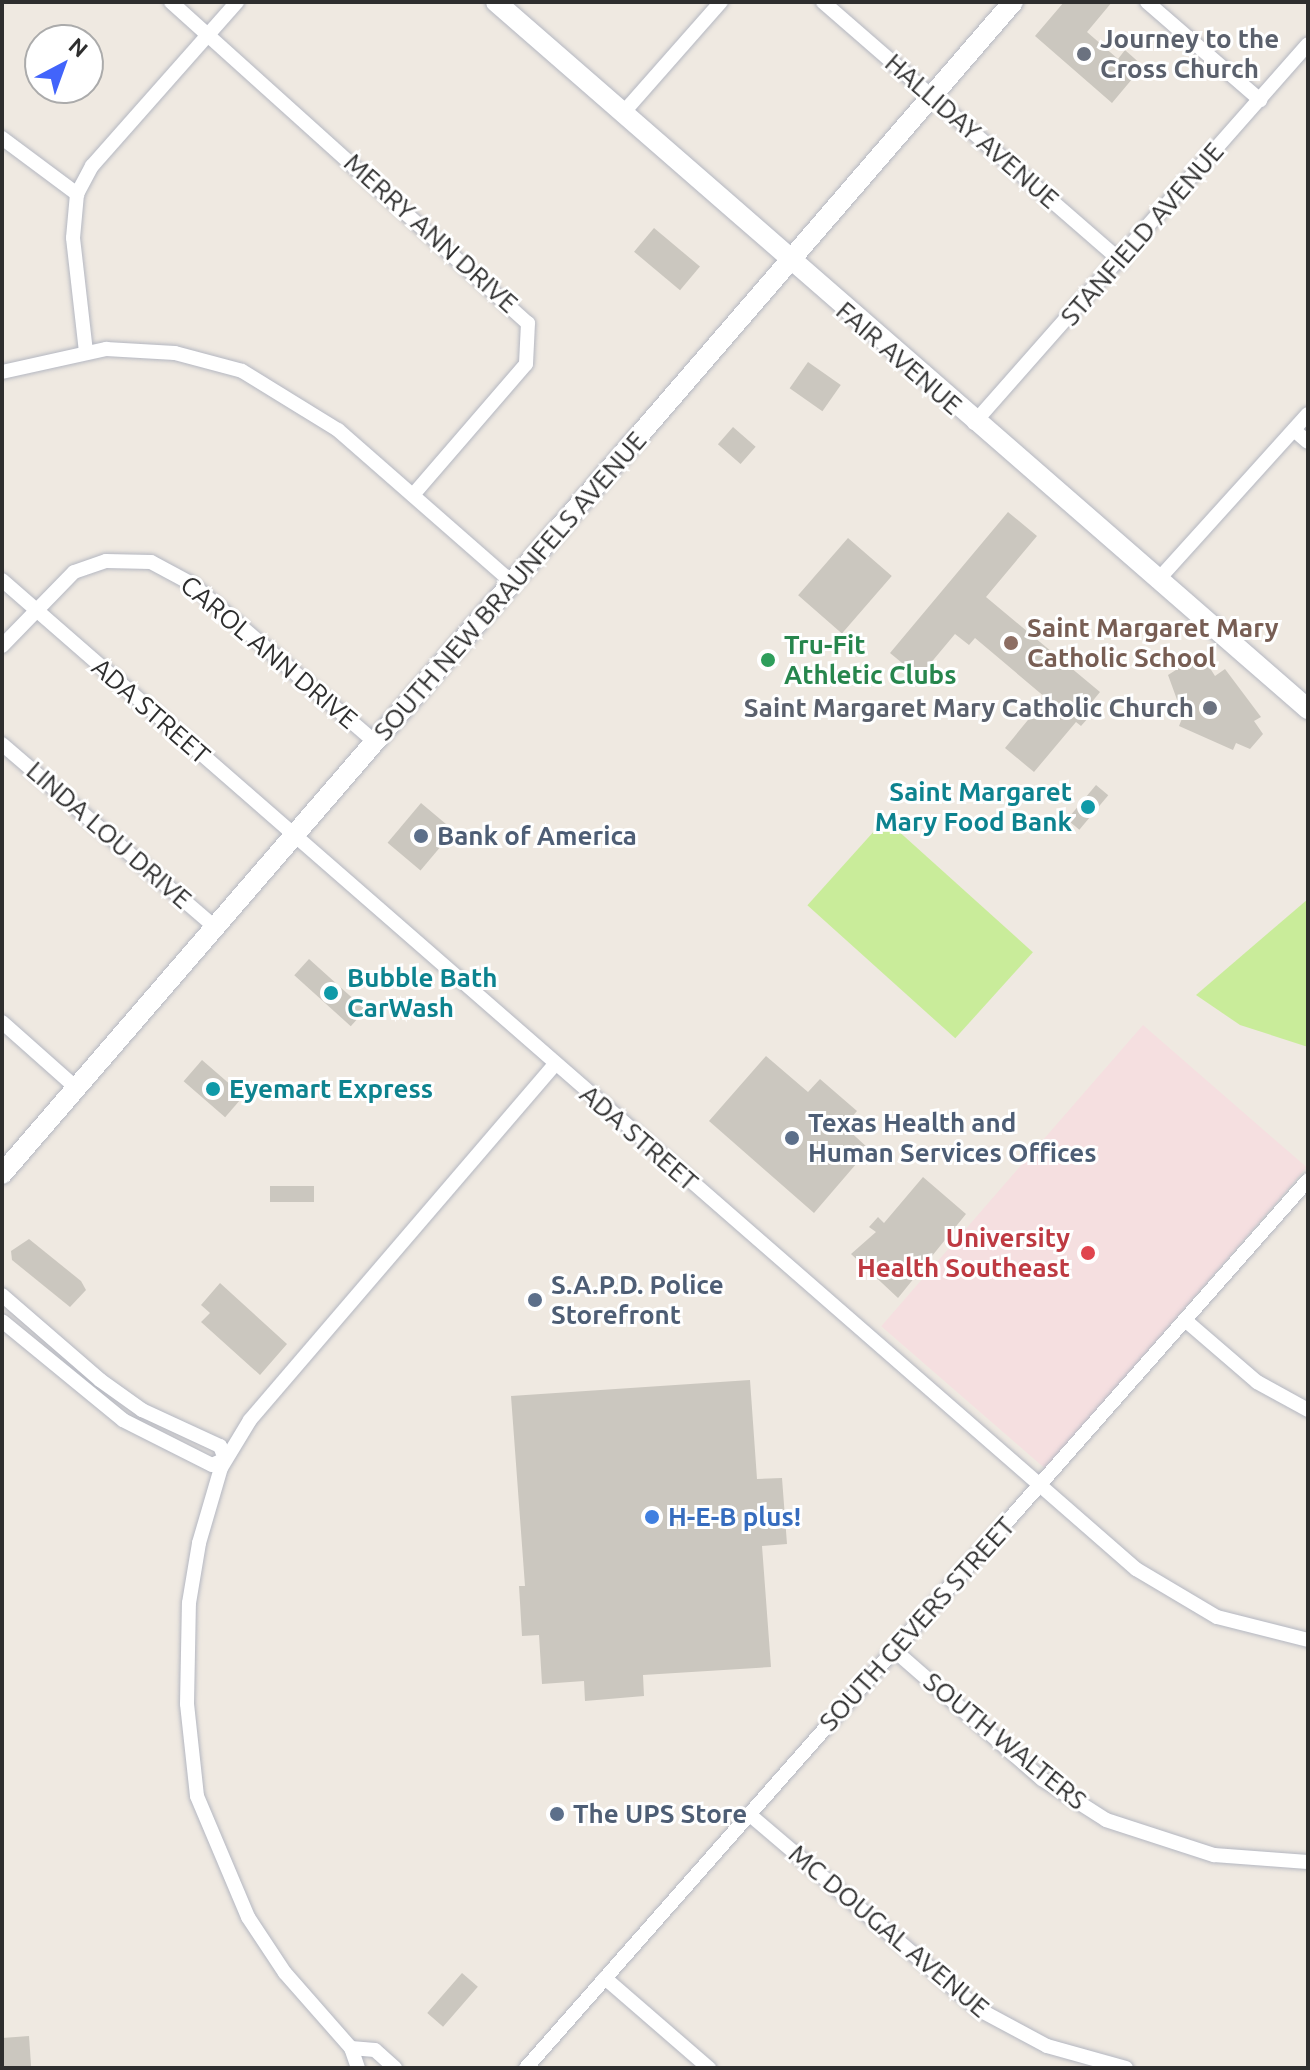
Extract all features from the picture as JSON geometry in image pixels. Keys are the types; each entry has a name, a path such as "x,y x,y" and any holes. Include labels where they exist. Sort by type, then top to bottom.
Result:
{"main road":[{"name":"FAIR AVENUE","path":"496,2 974,423 1308,709"},
{"name":"SOUTH NEW BRAUNFELS AVENUE","path":"3,1171 514,584 1013,2"}],"street":[{"name":"MERRY ANN DRIVE","path":"171,2 528,323 526,364 413,495"},
{"path":"86,352 73,238 77,194 92,166 237,2"},
{"path":"623,113 721,2"},
{"name":"HALLIDAY AVENUE","path":"823,2 1121,261"},
{"path":"1147,2 1260,100"},
{"name":"STANFIELD AVENUE","path":"974,423 1121,261 1308,44"},
{"path":"2,138 77,194"},
{"path":"2,372 86,352 175,353 242,371 304,404 514,584"},
{"path":"1157,581 1308,414"},
{"path":"1294,430 1308,442"},
{"name":"CAROL ANN DRIVE","path":"2,646 34,608 84,568 129,559 162,565 192,584 376,743"},
{"name":"ADA STREET","path":"2,580 1038,1487 1187,1602 1248,1628 1308,1640"},
{"name":"LINDA LOU DRIVE","path":"2,744 215,927"},
{"path":"2,1022 74,1086"},
{"path":"358,2068 351,2048 285,1973 248,1917 197,1796 187,1704 189,1603 199,1543 225,1459 275,1388 555,1064"},
{"name":"SOUTH GEVERS STREET","path":"526,2068 1308,1180"},
{"path":"2,1295 100,1380 142,1410 220,1446 225,1459"},
{"path":"1185,1320 1257,1382 1308,1410"},
{"path":"2,1321 123,1420 212,1465 225,1459"},
{"name":"SOUTH WALTERS","path":"894,1650 1042,1779 1106,1820 1201,1853 1308,1862"},
{"name":"MC DOUGAL AVENUE","path":"749,1814 978,2009 1047,2046 1126,2068"},
{"path":"605,1978 709,2068"},
{"path":"351,2048 375,2050 395,2068"}],"shaded area":[{"name":"University Health Southeast","path":"1143,1025 1307,1167 1045,1468 881,1326"}],"green space":[{"path":"885,819 1033,952 955,1038 807,905"},
{"path":"1308,899 1308,1047 1240,1025 1196,995"}],"building":[{"name":"Journey to the Cross Church","path":"1064,2 1112,2 1087,32 1118,59 1125,50 1143,66 1112,103 1035,36"},
{"path":"654,228 700,267 680,290 634,252"},
{"path":"808,362 841,385 822,411 790,388"},
{"path":"733,427 756,447 741,464 718,444"},
{"name":"Saint Margaret Mary Catholic School","path":"1008,512 1037,536 986,597 1100,692 1091,703 1097,708 1081,726 1076,722 1034,772 1005,748 1046,698 975,638 969,645 955,634 919,677 890,653"},
{"path":"848,538 892,576 842,633 798,595"},
{"name":"Saint Margaret Mary Catholic Church","path":"1201,654 1215,676 1225,669 1261,717 1254,721 1263,734 1250,749 1236,743 1233,750 1179,726 1183,716 1168,675"},
{"name":"Saint Margaret Mary Food Bank","path":"1096,785 1108,795 1079,830 1067,819"},
{"name":"Bank of America","path":"421,803 454,831 421,870 388,843"},
{"name":"Bubble Bath CarWash","path":"309,959 365,1010 351,1026 294,975"},
{"name":"Texas Health and Human Services Offices","path":"766,1056 808,1092 820,1079 857,1111 844,1126 869,1149 814,1213 709,1121"},
{"name":"Eyemart Express","path":"202,1060 244,1096 225,1117 184,1081"},
{"path":"923,1177 966,1214 898,1298 851,1254 876,1232 869,1227 878,1217 884,1223"},
{"path":"270,1186 314,1186 314,1202 270,1202"},
{"path":"29,1239 81,1281 86,1290 70,1307 12,1260 11,1251"},
{"path":"220,1283 287,1344 260,1375 201,1322 210,1313 201,1305"},
{"name":"H-E-B plus!","path":"750,1380 757,1479 782,1478 787,1544 762,1546 771,1667 643,1675 644,1696 585,1701 584,1681 542,1684 539,1635 522,1636 519,1586 525,1586 511,1396"},
{"path":"462,1973 478,1987 443,2027 427,2013"},
{"path":"29,2036 31,2068 4,2068 2,2038"}],"place":[{"name":"Journey to the Cross Church","path":"1084,54"},
{"name":"Saint Margaret Mary Catholic School","path":"1011,643"},
{"name":"Tru-Fit Athletic Clubs","path":"768,660"},
{"name":"Saint Margaret Mary Catholic Church","path":"1210,708"},
{"name":"Saint Margaret Mary Food Bank","path":"1088,807"},
{"name":"Bank of America","path":"421,836"},
{"name":"Bubble Bath CarWash","path":"331,993"},
{"name":"Eyemart Express","path":"213,1089"},
{"name":"Texas Health and Human Services Offices","path":"792,1138"},
{"name":"University Health Southeast","path":"1088,1253"},
{"name":"S.A.P.D. Police Storefront","path":"535,1300"},
{"name":"H-E-B plus!","path":"652,1517"},
{"name":"The UPS Store","path":"557,1814"}]}
